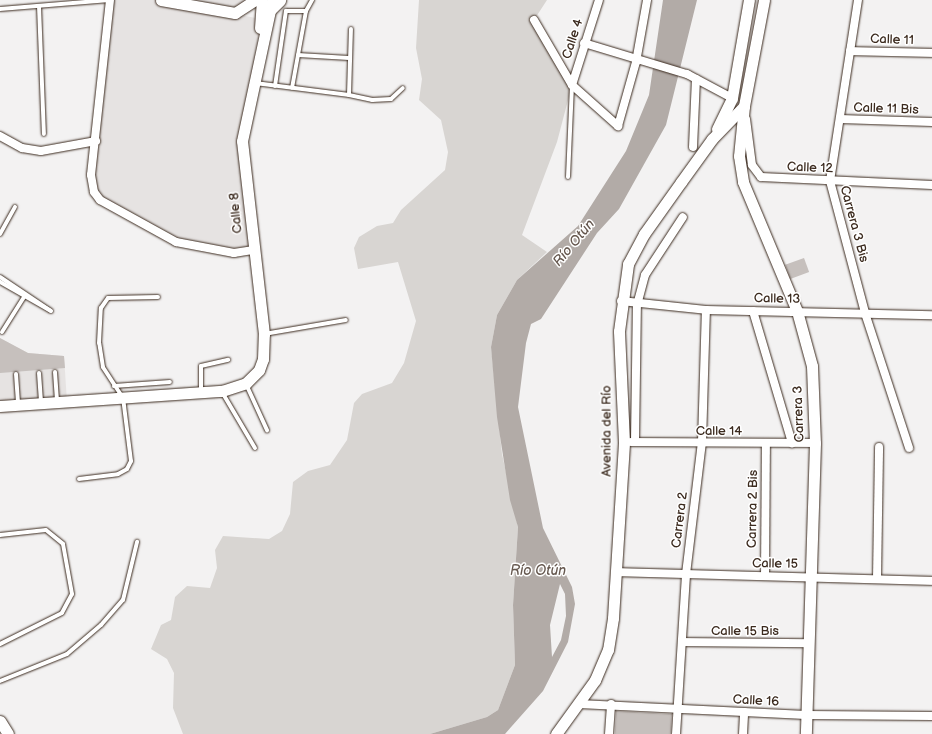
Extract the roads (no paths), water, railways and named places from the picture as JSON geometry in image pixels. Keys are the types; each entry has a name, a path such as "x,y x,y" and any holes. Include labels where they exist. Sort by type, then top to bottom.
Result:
{"street":[{"path":"111,0 91,175 94,192 100,200 176,242 234,253 254,250"},
{"path":"161,0 234,13 255,0"},
{"name":"Calle 4","path":"572,85 584,43 599,0"},
{"path":"534,20 572,85 615,125 621,125 636,62 647,0"},
{"path":"712,139 732,98 749,0"},
{"name":"Carrera 3","path":"764,0 738,144 743,182 797,312 812,366 815,443 806,734"},
{"name":"Carrera 3 Bis","path":"858,0 830,181 865,313 909,448"},
{"name":"Calle 8","path":"249,380 263,359 264,334 242,141 259,45 271,2"},
{"path":"584,43 636,62 687,74 732,98"},
{"name":"Calle 11","path":"850,51 932,53"},
{"path":"693,147 696,79"},
{"path":"712,139 744,106"},
{"name":"Calle 12","path":"744,106 756,173 767,178 932,184"},
{"name":"Calle 11 Bis","path":"840,119 932,122"},
{"path":"0,136 22,148 41,151 96,141"},
{"name":"Avenida del Río","path":"556,734 595,680 608,650 629,442 619,331 628,264 638,243 712,139"},
{"path":"629,442 637,305 645,274 683,217"},
{"name":"Calle 13","path":"622,301 637,305 706,310 932,315"},
{"name":"Carrera 2","path":"676,734 686,574 702,442 706,310"},
{"path":"753,311 792,443"},
{"path":"0,406 222,391 249,380"},
{"name":"Calle 14","path":"629,442 815,443"},
{"name":"Carrera 2 Bis","path":"765,576 766,443"},
{"path":"876,579 878,447"},
{"name":"Calle 15","path":"617,572 932,581"},
{"name":"Calle 15 Bis","path":"682,642 808,643"},
{"name":"Calle 16","path":"579,704 611,704 806,715 932,716"},
{"path":"609,734 611,704"},
{"path":"743,734 744,712"},
{"path":"0,720 8,734"}],"lane":[{"path":"0,8 39,6 50,2 111,0"},
{"path":"292,88 306,11 312,0"},
{"path":"39,6 44,134"},
{"path":"274,86 286,11 306,11"},
{"path":"349,95 350,28"},
{"path":"298,55 349,58"},
{"path":"252,82 349,95 372,100 390,98 404,88"},
{"path":"568,177 572,85"},
{"path":"0,234 15,207"},
{"path":"0,277 51,312 0,282"},
{"path":"2,332 24,297"},
{"path":"79,479 118,474 127,469 131,461 123,398 103,367 99,343 101,308 108,298 158,297"},
{"path":"264,334 346,320"},
{"path":"201,393 201,366 228,360"},
{"path":"55,372 57,402"},
{"path":"39,373 41,403"},
{"path":"16,374 18,405"},
{"path":"249,380 267,430"},
{"path":"114,386 170,382"},
{"path":"222,391 255,448"},
{"path":"0,535 46,530 63,544 72,594 62,613 0,644"},
{"path":"0,681 67,654 101,625 123,600 137,542"}],"water":[{"name":"Río Otún","path":"663,0 697,0 666,125 619,209 597,233 541,319 531,324 526,343 518,407 543,528 572,587 575,604 568,642 543,691 505,734 430,734 487,717 498,710 515,665 513,605 518,527 510,500 497,417 491,347 497,315 517,280 578,226 626,151 649,95","holes":["560,584 565,594 566,616 561,640 552,657 550,625"]}]}
